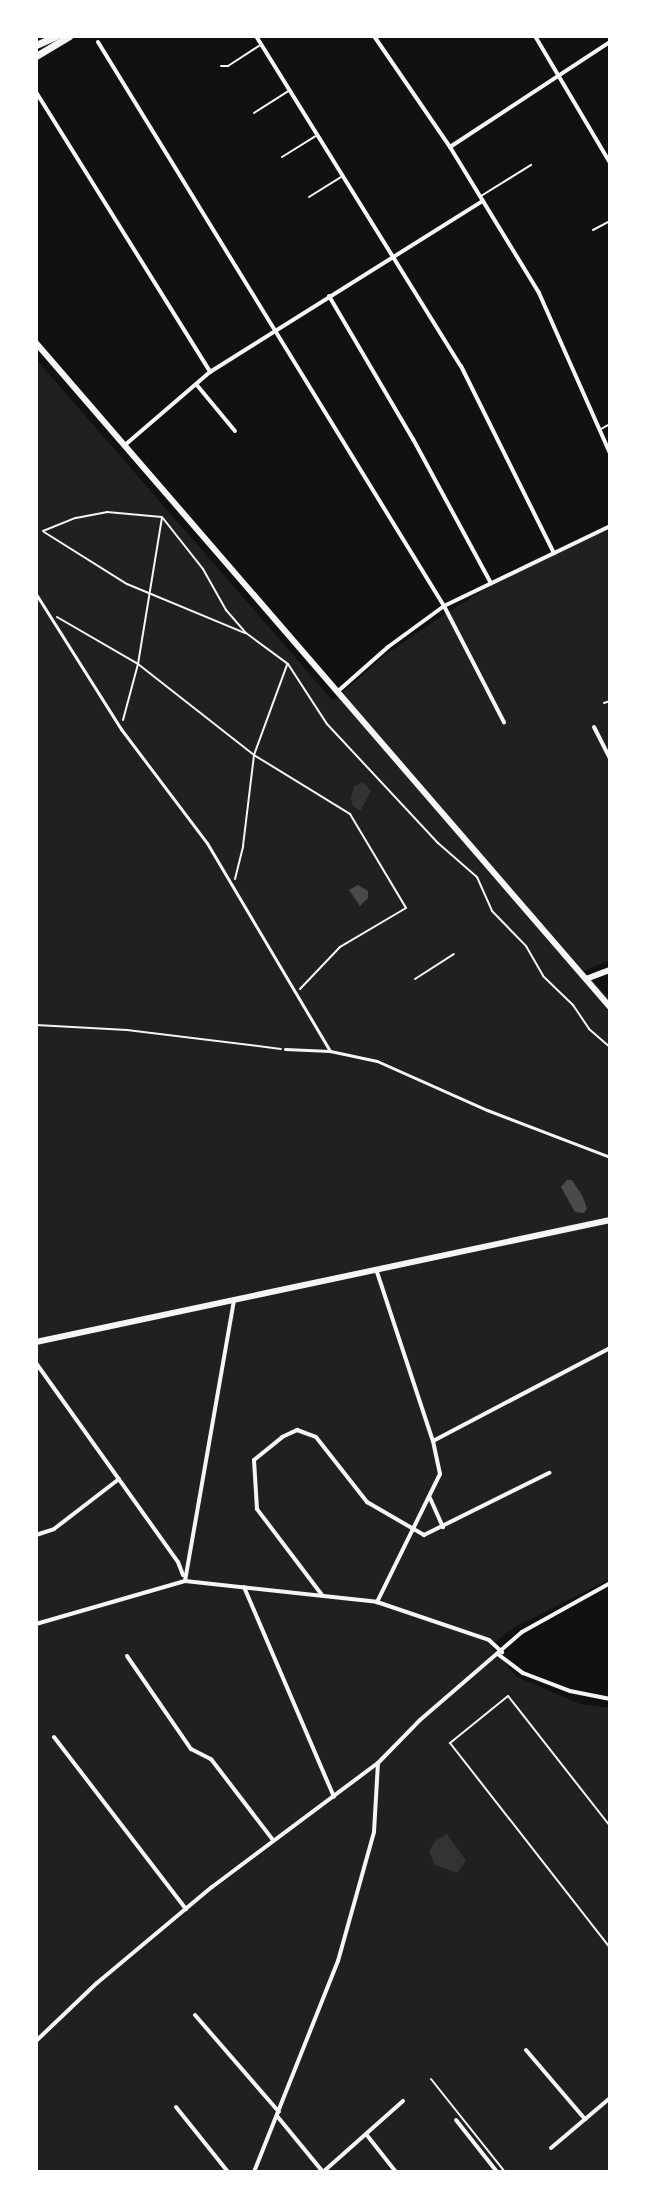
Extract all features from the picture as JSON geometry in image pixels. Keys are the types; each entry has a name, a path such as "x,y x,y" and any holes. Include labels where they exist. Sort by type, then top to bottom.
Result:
{"highway":[{"path":"36,45 56,36"},
{"path":"36,56 69,36"}],"street":[{"path":"256,36 396,255 491,421 554,553"},
{"path":"374,36 450,147 539,293 610,453"},
{"path":"535,36 610,163"},
{"path":"98,42 444,606 504,722"},
{"path":"450,147 610,42"},
{"path":"36,92 210,372"},
{"path":"124,446 210,372 481,198"},
{"path":"328,296 413,439 491,583"},
{"path":"36,343 610,1007"},
{"path":"196,384 235,431"},
{"path":"337,692 388,647 444,606 610,526"},
{"path":"36,594 121,729 181,806 233,886 295,997 330,1051"},
{"path":"594,727 610,759"},
{"path":"586,979 610,970"},
{"path":"285,1049 330,1051 401,1069 487,1110 610,1157"},
{"path":"36,1342 610,1220"},
{"path":"376,1269 433,1441 440,1474 377,1602"},
{"path":"185,1581 234,1301"},
{"path":"433,1441 610,1348"},
{"path":"36,1363 178,1562 185,1581"},
{"path":"322,1595 257,1509 254,1460 297,1430 308,1432 326,1448 367,1502 424,1535 549,1473"},
{"path":"36,1535 54,1529 119,1479"},
{"path":"430,1498 443,1527"},
{"path":"36,1624 185,1581 377,1602 489,1640 523,1673 570,1691 610,1699"},
{"path":"36,2041 97,1983 186,1909 378,1763 420,1720 522,1632 610,1583"},
{"path":"244,1587 334,1797"},
{"path":"127,1656 191,1749 211,1759 273,1840"},
{"path":"54,1737 186,1909"},
{"path":"254,2172 338,1961 374,1832 378,1763"},
{"path":"195,2015 323,2172 403,2101"},
{"path":"526,2050 585,2119"},
{"path":"551,2148 610,2098"},
{"path":"176,2107 228,2172"},
{"path":"456,2120 497,2172"},
{"path":"366,2134 396,2172"}],"lane":[{"path":"221,66 228,66 262,44"},
{"path":"254,113 290,89"},
{"path":"282,157 318,134"},
{"path":"481,198 531,165"},
{"path":"309,197 344,174"},
{"path":"593,230 610,221"},
{"path":"600,429 610,424"},
{"path":"604,703 610,701"},
{"path":"431,2079 505,2172"}],"path":[{"path":"246,633 149,594 96,567 43,531 76,518 107,512 162,517 203,569 226,610 246,633 288,664 327,724 438,843 477,877 492,911 526,946 543,976 573,1005 589,1029 610,1047"},
{"path":"121,729 138,664 162,517"},
{"path":"46,611 138,664 254,755 350,814 406,908 340,947 295,997"},
{"path":"233,886 243,846 254,755 276,687 288,664"},
{"path":"415,979 454,954"},
{"path":"36,1025 127,1030 285,1049"},
{"path":"610,1826 508,1696 450,1743 610,1948"}],"shaded area":[{"path":"36,359 333,701 386,654 451,610 510,574 610,527 610,960 584,971 610,999 610,1579 511,1629 491,1646 517,1677 580,1704 610,1708 610,2172 36,2172"},
{"path":"363,782 371,791 360,811 353,806 351,799 354,786"},
{"path":"447,1834 466,1861 457,1873 435,1865 429,1852 435,1841"}],"building":[{"path":"358,885 368,891 368,898 360,906 349,890"},
{"path":"567,1180 572,1180 583,1197 587,1209 584,1213 575,1212 561,1187"}]}
